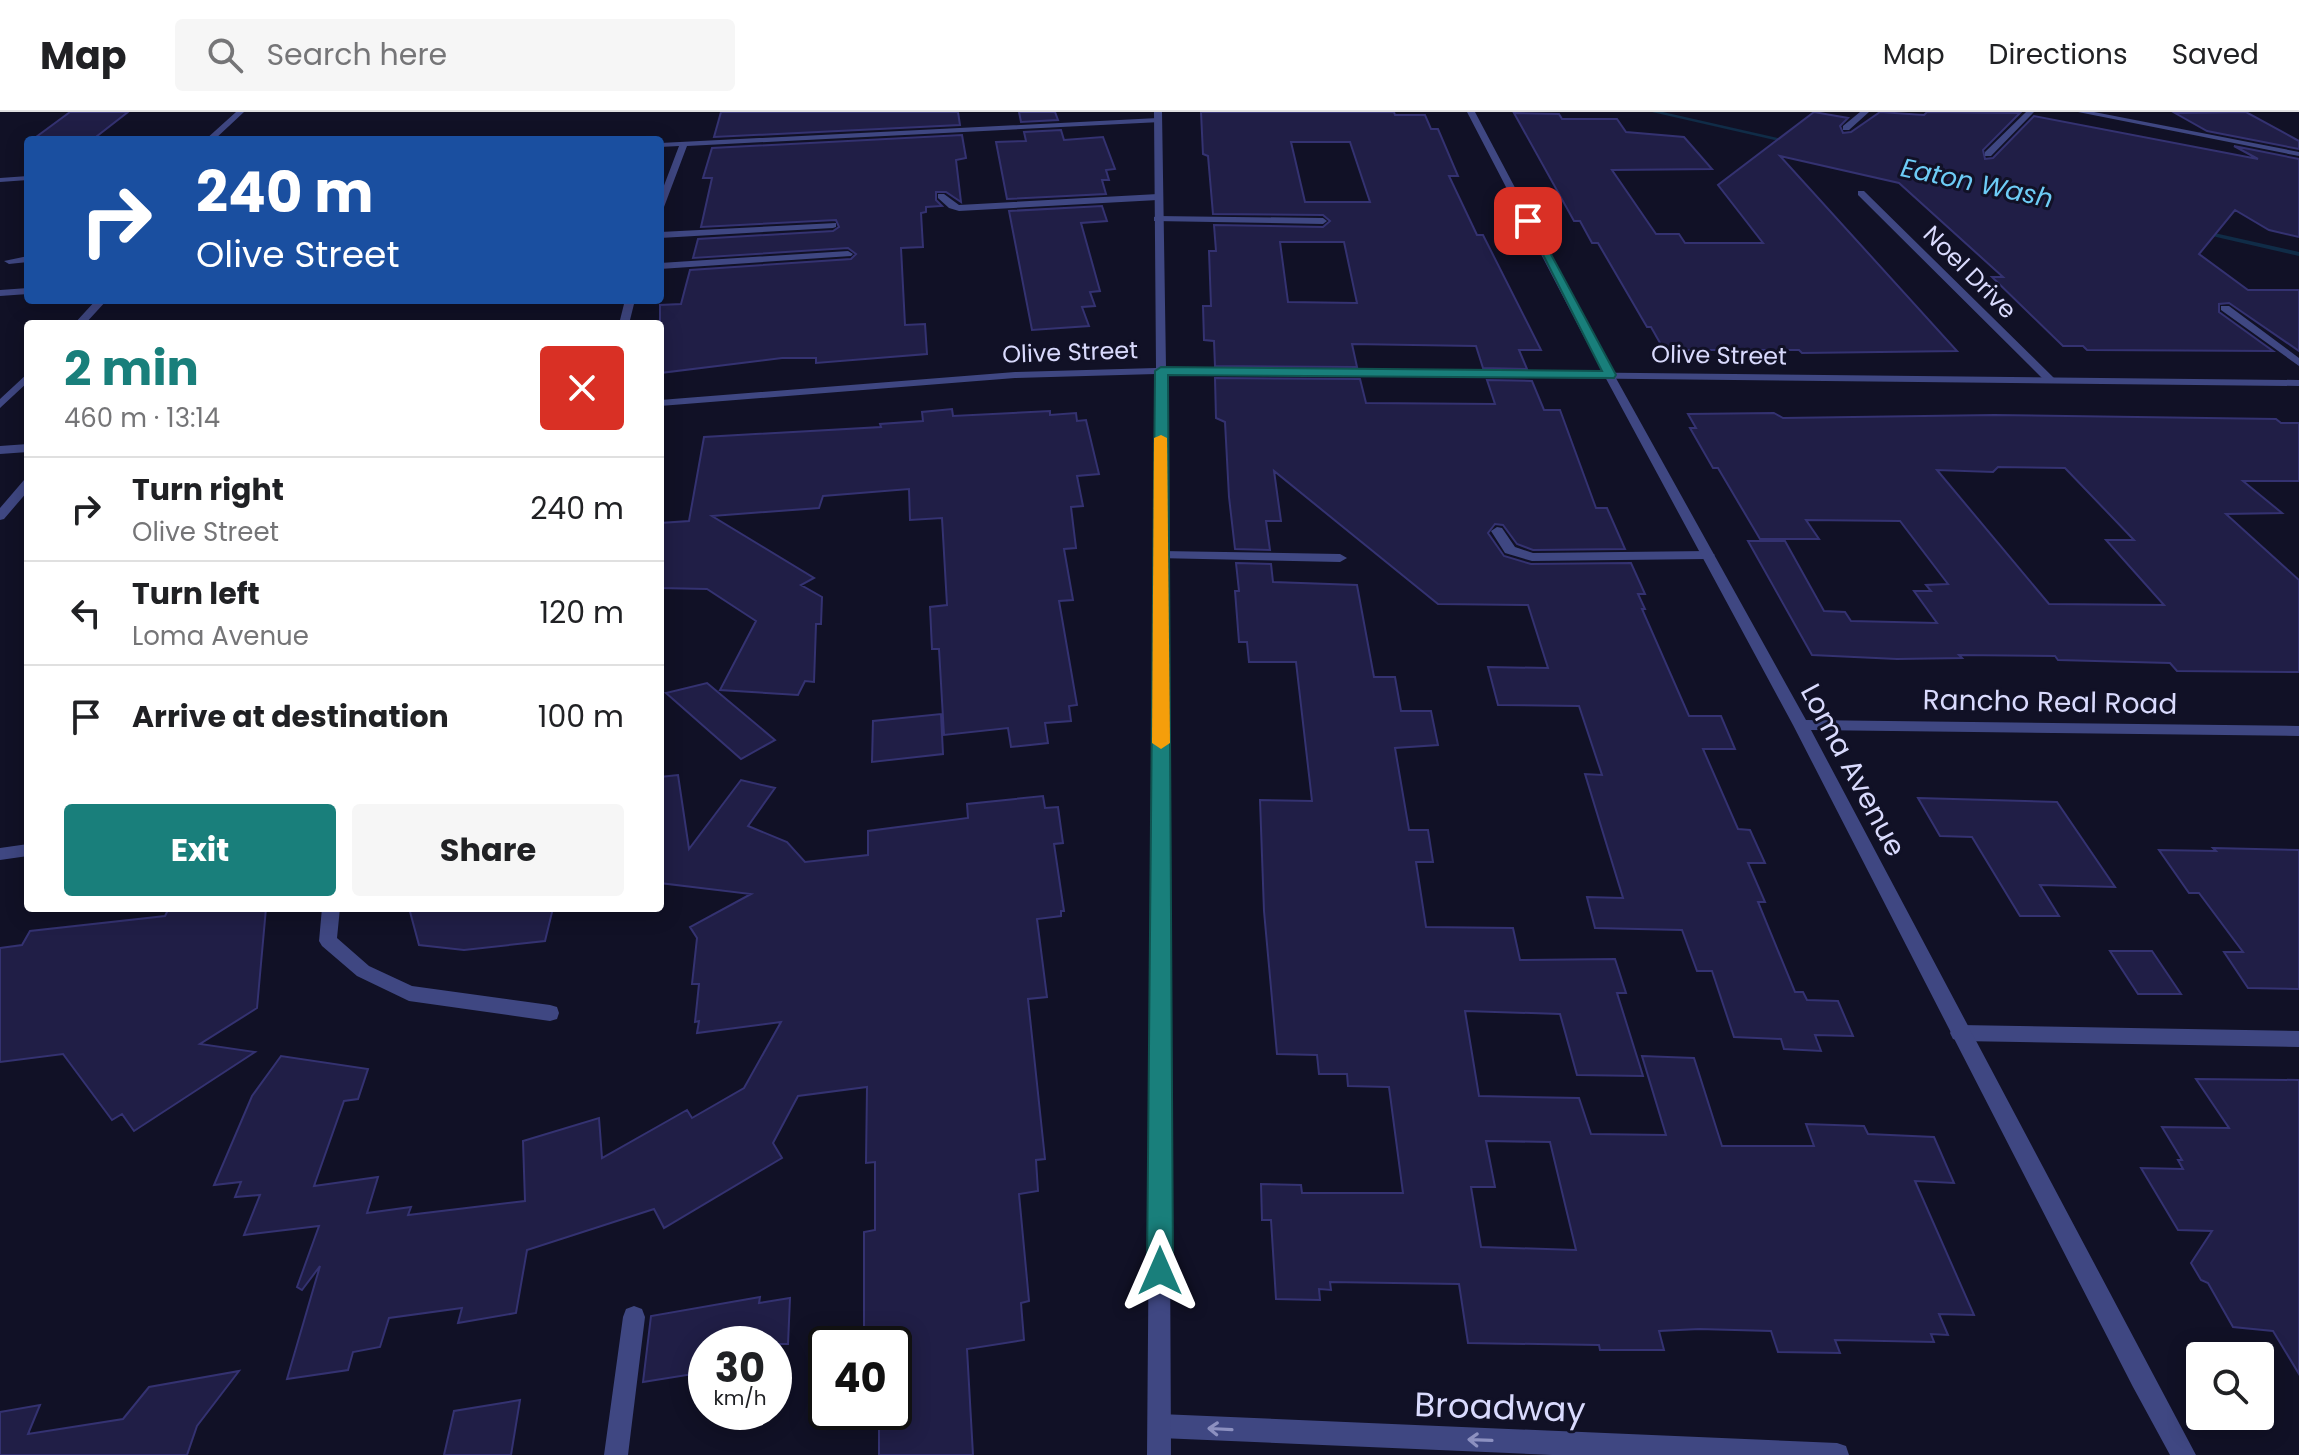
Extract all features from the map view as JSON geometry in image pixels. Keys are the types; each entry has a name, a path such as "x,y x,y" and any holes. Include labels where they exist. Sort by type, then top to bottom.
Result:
{"street":[{"path":"213,136 240,112"},
{"name":"Loma Avenue","path":"1471,112 1801,725 2141,1379 2184,1455"},
{"path":"1846,128 1865,112"},
{"path":"1988,154 2030,112"},
{"path":"2082,112 2101,113 2299,154"},
{"path":"664,145 1158,116 1161,371 1159,1455"},
{"path":"664,196 684,144"},
{"path":"0,180 24,178"},
{"name":"Noel Drive","path":"1861,193 2050,380"},
{"path":"941,196 959,208 1158,197"},
{"path":"1157,219 1323,221"},
{"path":"664,235 833,225"},
{"path":"664,266 848,254"},
{"path":"9,261 24,259"},
{"path":"0,293 24,291"},
{"path":"83,320 98,304"},
{"path":"2225,308 2299,363"},
{"name":"Olive Street","path":"664,403 1015,375 1161,371 2299,383"},
{"path":"0,405 24,380"},
{"path":"0,450 24,448"},
{"path":"0,516 24,488"},
{"path":"1497,531 1510,550 1532,557 1708,555"},
{"path":"1161,555 1340,558"},
{"name":"Rancho Real Road","path":"1801,725 2299,731"},
{"path":"0,854 24,851"},
{"path":"331,912 328,941 374,977 409,993 550,1013"},
{"path":"1960,1033 2299,1039"},
{"path":"616,1455 634,1317"},
{"name":"Broadway","path":"1160,1426 1837,1455"}],"building":[{"path":"70,112 128,112 97,136 37,136"},
{"path":"721,112 958,112 960,125 714,137"},
{"path":"1019,112 1055,112 1058,120 1021,122"},
{"path":"1201,112 1394,112 1395,115 1425,115 1431,129 1438,129 1458,176 1449,176 1477,235 1483,235 1541,350 1519,350 1527,369 1483,368 1476,346 1352,344 1357,367 1215,366 1214,341 1204,340 1203,306 1211,306 1209,251 1216,251 1214,225 1323,227 1330,221 1323,215 1213,214 1208,156 1203,154","holes":["1291,142 1350,142 1370,202 1305,202","1280,242 1344,242 1357,303 1288,302"]},
{"path":"1814,112 1848,118 1840,126 1843,133 1851,132 1880,112 1924,115 1927,112 2020,113 1983,150 1985,159 1993,158 2034,116 2258,159 2234,146 2299,159 2299,237 2269,230 2235,210 2199,254 2248,290 2299,290 2299,351 2229,303 2219,304 2219,312 2273,351 2087,350 2083,346 2063,346 1992,277 2003,277 1899,183 1780,156 1957,351 1802,353 1799,350 1664,350 1598,243 1592,243 1580,221 1574,221 1514,113 1559,114 1562,119 1617,119 1626,132 1684,137 1712,169 1612,170 1656,234 1679,234 1685,243 1763,243 1718,185"},
{"path":"2246,112 2299,141 2299,149 2207,131 2175,113"},
{"path":"1061,130 1064,140 1103,137 1115,169 1106,170 1109,180 1102,180 1106,194 1007,199 996,142 1026,141 1024,132"},
{"path":"962,135 966,158 956,160 961,202 946,192 936,192 936,200 942,206 926,207 926,212 921,213 923,247 901,248 905,325 925,324 927,354 816,363 816,358 782,358 664,373 664,320 660,320 660,305 681,304 690,270 851,259 856,254 848,248 693,258 698,239 833,231 839,227 836,220 701,227 712,178 703,178 712,148"},
{"path":"1102,206 1107,221 1081,223 1100,291 1090,292 1095,306 1082,307 1089,326 1032,330 1009,211"},
{"path":"1215,378 1360,379 1366,403 1495,404 1487,380 1532,381 1544,410 1560,410 1596,508 1607,508 1625,549 1533,550 1517,544 1503,525 1495,524 1488,533 1504,556 1531,564 1631,563 1645,594 1638,594 1645,609 1642,609 1689,716 1721,716 1735,749 1703,749 1738,829 1750,830 1765,863 1748,863 1765,902 1758,902 1795,992 1803,992 1807,1000 1838,1001 1853,1036 1815,1035 1821,1051 1784,1049 1781,1039 1734,1037 1712,971 1697,971 1682,930 1595,928 1587,897 1623,898 1585,774 1602,775 1579,706 1498,705 1488,667 1548,668 1528,605 1438,604 1274,471 1281,521 1266,521 1270,550 1235,549 1225,422 1216,418"},
{"path":"952,409 953,416 1050,411 1050,415 1076,413 1077,421 1086,420 1099,474 1077,476 1083,506 1071,507 1076,548 1064,549 1073,600 1059,601 1077,705 1069,706 1071,721 1045,723 1048,743 1011,747 1008,728 944,735 939,649 932,649 930,607 947,605 942,518 910,520 909,489 823,496 819,508 712,516 814,578 801,585 822,597 821,624 816,624 814,682 805,681 798,695 720,690 756,621 707,589 664,588 664,523 689,521 704,437 881,427 880,424 923,421 922,412"},
{"path":"1774,413 1783,418 1994,415 2276,419 2281,423 2299,423 2299,481 2243,481 2282,513 2226,514 2299,580 2299,672 2177,671 2170,663 2058,660 2055,656 1959,655 1962,658 1897,659 1812,655 1748,541 1785,541 1824,611 1845,612 1851,621 1937,623 1914,591 1931,591 1926,585 1948,584 1900,521 1806,520 1819,539 1760,539 1718,468 1713,468 1690,428 1696,428 1688,414","holes":["1998,467 2065,468 2134,540 2106,540 2164,605 2049,604 1937,470 1993,472"]},
{"path":"1236,563 1271,564 1273,582 1357,585 1374,677 1395,677 1401,711 1431,711 1438,745 1395,748 1409,830 1428,830 1433,862 1416,862 1426,927 1513,928 1520,960 1615,959 1626,993 1617,993 1643,1076 1577,1075 1560,1014 1465,1011 1479,1096 1579,1098 1591,1134 1666,1135 1642,1056 1694,1058 1722,1146 1814,1146 1806,1124 1864,1126 1868,1134 1934,1137 1954,1183 1915,1181 1974,1315 1939,1314 1948,1335 1931,1334 1934,1342 1835,1340 1840,1353 1778,1352 1771,1331 1699,1329 1659,1331 1664,1350 1600,1350 1599,1345 1468,1343 1459,1284 1330,1282 1331,1290 1319,1289 1320,1300 1276,1299 1271,1220 1262,1220 1261,1184 1301,1185 1302,1193 1403,1193 1389,1087 1348,1086 1347,1074 1319,1074 1317,1055 1277,1054 1264,911 1260,800 1312,801 1296,662 1249,662 1247,642 1239,642 1235,591 1239,591","holes":["1486,1141 1550,1142 1576,1250 1481,1247 1471,1187 1495,1187"]},
{"path":"707,683 775,740 741,759 666,693"},
{"path":"941,714 943,754 872,762 873,721"},
{"path":"678,775 689,849 741,780 775,788 748,826 787,842 805,862 868,855 868,831 968,818 967,804 1043,796 1045,808 1058,807 1063,843 1054,844 1064,911 1061,911 1061,916 1037,919 1047,997 1028,999 1045,1159 1036,1160 1038,1191 1019,1194 1029,1301 1021,1303 1024,1340 967,1349 973,1455 879,1455 879,1430 912,1430 912,1326 864,1326 864,1232 875,1230 875,1162 866,1163 867,1087 798,1096 773,1143 782,1158 664,1228 654,1209 527,1250 516,1313 458,1323 462,1308 389,1318 380,1347 353,1352 348,1370 287,1379 320,1266 302,1290 297,1287 319,1226 244,1235 260,1195 235,1197 241,1182 214,1185 252,1096 281,1056 368,1069 358,1099 344,1101 314,1186 378,1177 367,1213 411,1207 408,1215 525,1201 523,1141 599,1118 602,1158 687,1110 692,1118 744,1088 781,1022 697,1033 699,1021 695,1022 699,984 692,984 697,938 690,927 751,894 664,883 664,777"},
{"path":"1918,798 2057,802 2115,887 2040,885 2059,916 2020,916 1972,837 1940,836"},
{"path":"2213,848 2299,850 2299,989 2248,988 2224,952 2243,952 2199,893 2189,893 2159,850 2216,851"},
{"path":"167,912 266,912 257,1008 200,1044 255,1052 134,1131 122,1114 112,1120 63,1054 0,1062 0,948 22,945 30,931 165,916"},
{"path":"410,912 552,912 545,941 464,950 419,945"},
{"path":"2110,951 2152,951 2181,994 2138,994"},
{"path":"2196,1079 2299,1080 2299,1374 2273,1331 2233,1327 2208,1283 2201,1280 2191,1263 2212,1231 2178,1230 2141,1168 2183,1169 2178,1160 2182,1160 2162,1127 2229,1128"},
{"path":"760,1297 759,1303 790,1298 789,1326 688,1326 688,1375 643,1382 651,1316"},
{"path":"239,1371 197,1426 187,1455 0,1455 0,1412 40,1405 28,1434 123,1419 149,1387"},
{"path":"520,1400 511,1455 444,1455 454,1411"}],"waterway":[{"name":"Eaton Wash","path":"1655,112 1792,142"},
{"name":"Eaton Wash","path":"2201,232 2299,254"}],"slow traffic":[{"path":"1161,438 1161,743"}],"route":[{"path":"1160,1271 1161,371 1610,375 1528,221"}]}
